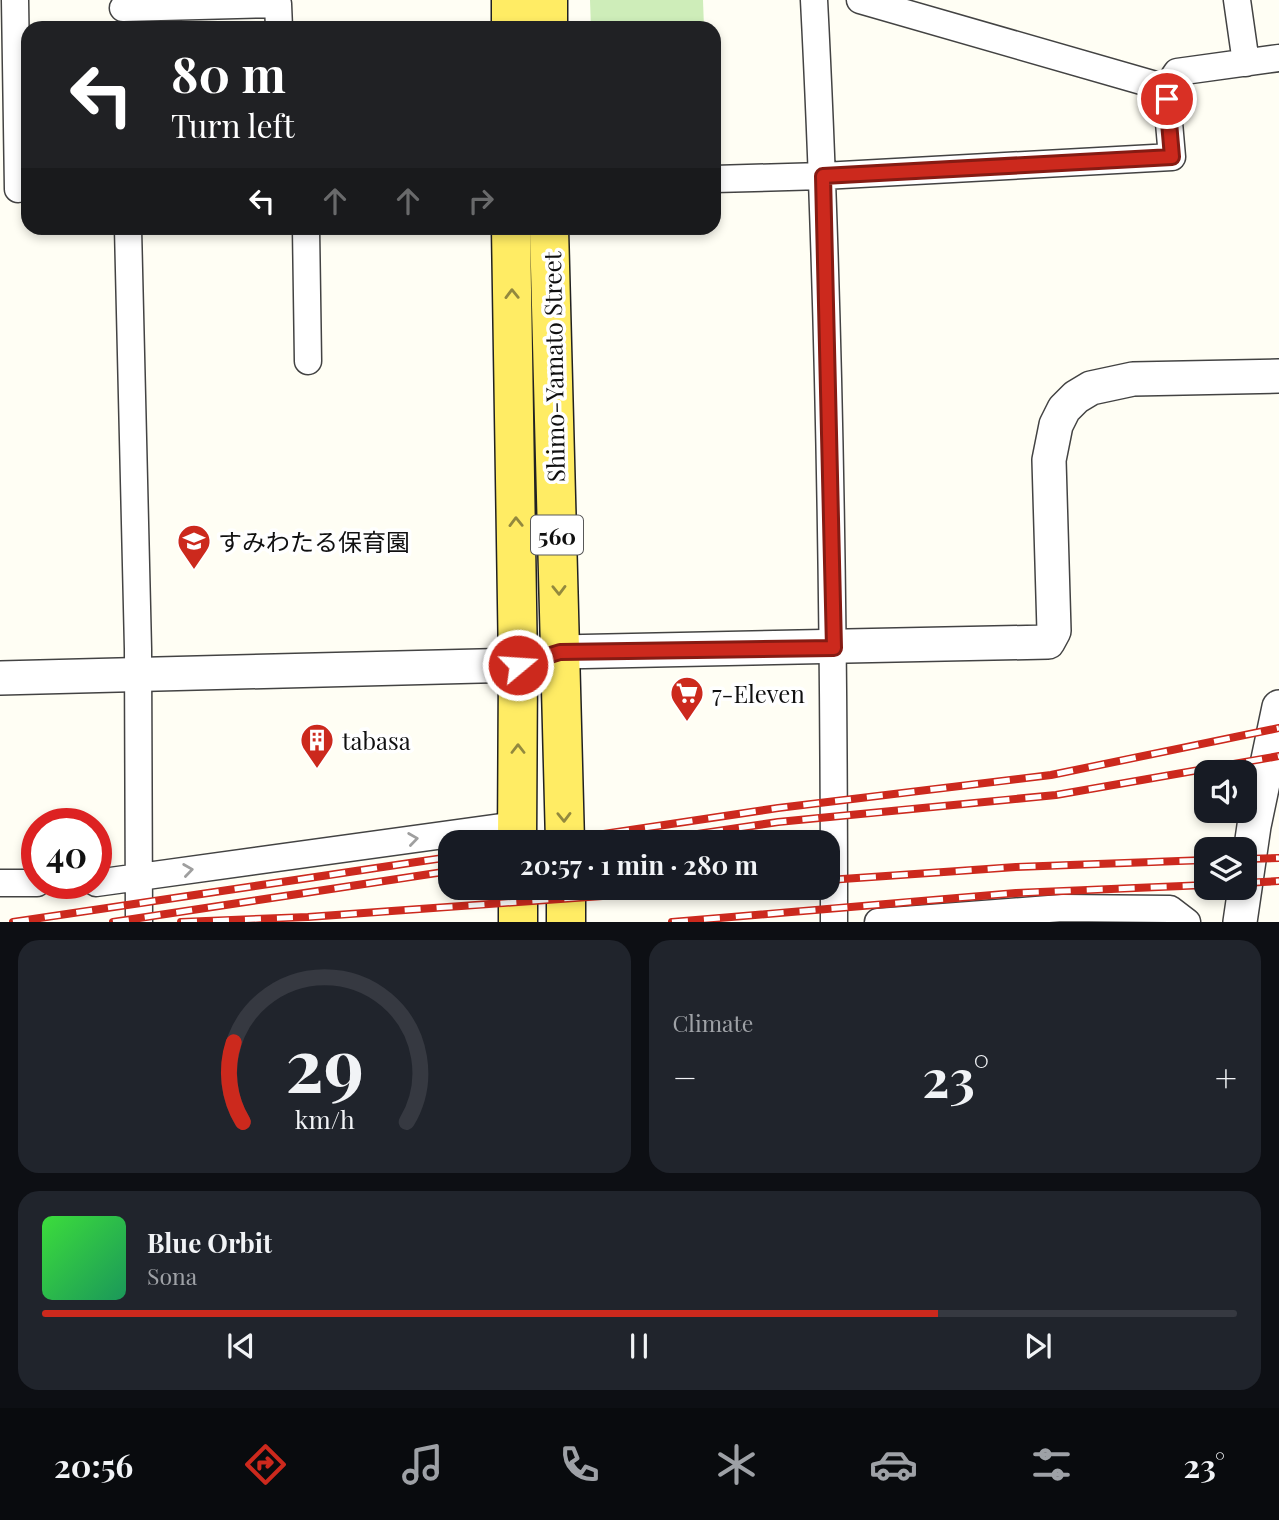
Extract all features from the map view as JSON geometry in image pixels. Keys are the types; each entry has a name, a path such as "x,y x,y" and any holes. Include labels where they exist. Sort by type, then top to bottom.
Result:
{"main road":[{"path":"511,0 511,21"},
{"path":"548,0 548,21"},
{"name":"Shimo-Yamato Street","path":"511,235 518,665 517,830"},
{"name":"Shimo-Yamato Street","path":"549,235 565,830"},
{"path":"518,900 518,922"},
{"path":"566,900 566,922"}],"street":[{"path":"15,0 15,189"},
{"path":"814,0 823,176 834,648 834,922"},
{"path":"860,0 1166,88"},
{"path":"1237,0 1246,63"},
{"path":"123,12 278,4 279,21"},
{"path":"721,179 823,176 1172,157 1166,88 1177,72 1279,58"},
{"path":"128,235 138,675 139,922"},
{"path":"306,235 308,361"},
{"path":"0,678 518,665 560,652 1048,642 1054,631 1049,460 1056,425 1064,409 1076,397 1091,388 1133,379 1279,376"},
{"path":"1240,922 1254,826 1279,707"},
{"path":"112,882 438,842"},
{"path":"0,883 21,883"},
{"path":"878,922 1062,908 1170,909 1187,922"}],"green space":[{"path":"590,0 703,0 704,21 591,21"}],"railway":[{"path":"630,830 778,808 1051,775 1279,728"},
{"path":"724,830 778,822 1056,795 1279,756"},
{"path":"1257,859 1279,858"},
{"path":"13,922 438,859"},
{"path":"840,879 1016,867 1194,860"},
{"path":"113,922 438,873"},
{"path":"1257,882 1279,881"},
{"path":"672,922 1016,893 1194,886"},
{"path":"181,922 308,917 547,900"}],"place":[{"name":"すみわたる保育園","path":"194,571"},
{"name":"7-Eleven","path":"687,723"},
{"name":"tabasa","path":"317,770"}],"route":[{"path":"518,665 560,652 834,648 823,176 1172,157 1167,99"}]}
